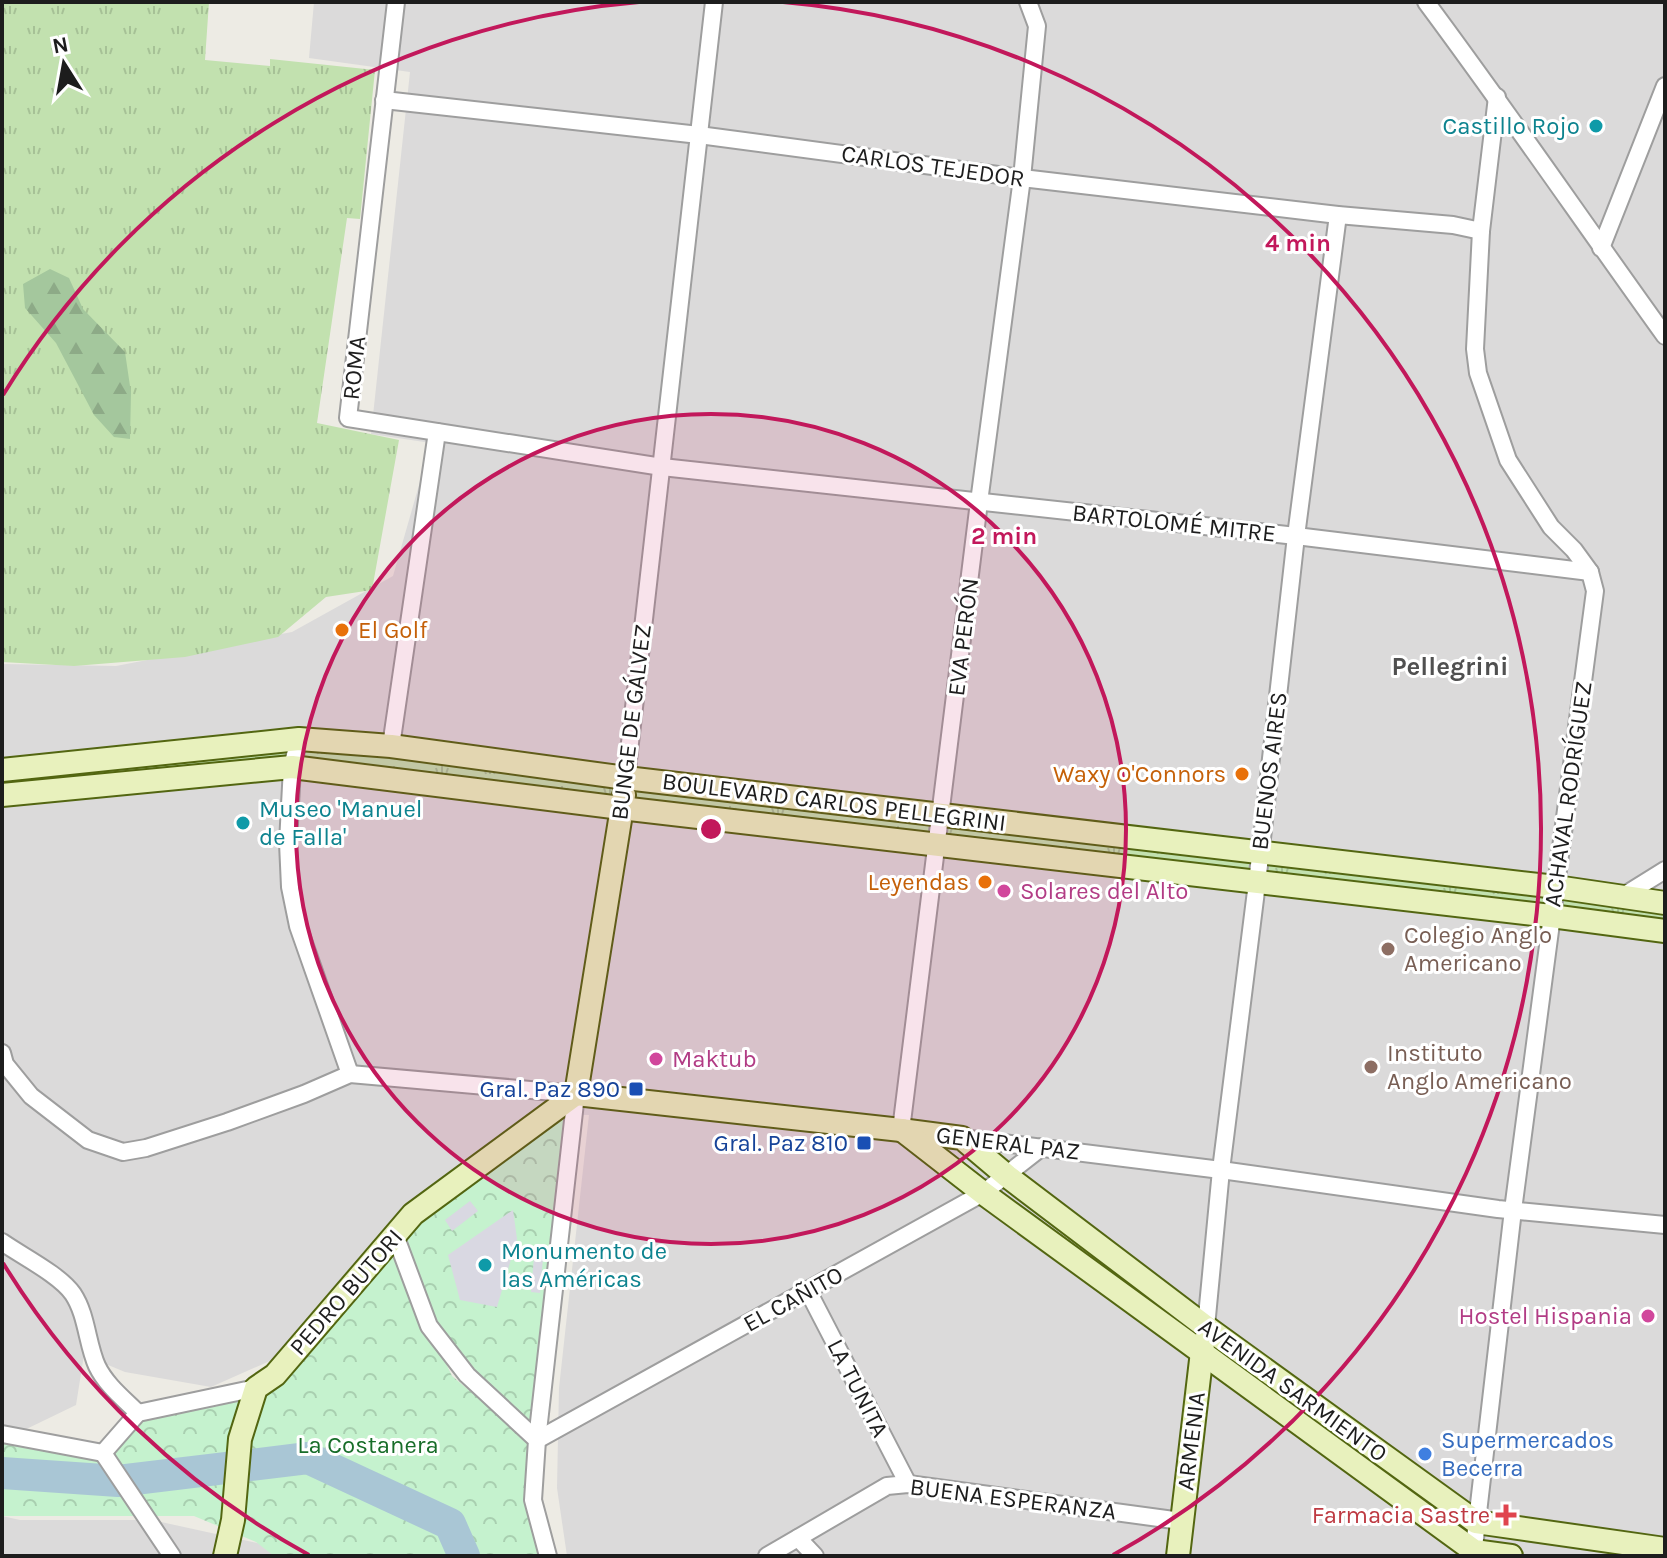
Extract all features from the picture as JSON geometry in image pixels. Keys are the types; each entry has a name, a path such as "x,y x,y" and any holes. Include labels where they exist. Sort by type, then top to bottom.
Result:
{"street":[{"name":"ROMA","path":"396,2 348,418 662,467"},
{"name":"BUNGE DE GÁLVEZ","path":"548,1556 533,1500 537,1440 576,1094 626,778 714,2"},
{"name":"EVA PERÓN","path":"901,1130 1022,178 1037,26 1028,2"},
{"path":"1426,2 1497,97 1665,336"},
{"path":"1601,248 1665,86"},
{"path":"1497,97 1481,231 1475,349 1478,373 1508,460 1551,527 1590,572"},
{"name":"CARLOS TEJEDOR","path":"384,100 699,135 1022,178 1338,215 1453,225 1481,231"},
{"name":"BUENOS AIRES","path":"1206,1327 1221,1170 1296,536 1338,215"},
{"path":"391,746 437,432"},
{"name":"BARTOLOMÉ MITRE","path":"662,467 1296,536 1590,572"},
{"name":"ACHAVAL RODRÍGUEZ","path":"1474,1554 1513,1210 1595,591 1590,572"},
{"path":"2,1053 5,1064 31,1096 88,1140 123,1152 146,1148 227,1122 350,1074 298,926 290,887 288,843 292,767 299,739"},
{"name":"BOULEVARD CARLOS PELLEGRINI","path":"2,770 299,739 391,746 626,778 1556,887 1665,903"},
{"name":"BOULEVARD CARLOS PELLEGRINI","path":"2,795 292,767 1665,931"},
{"path":"1620,898 1665,870"},
{"name":"GENERAL PAZ","path":"350,1074 576,1094 901,1130 1513,1210 1665,1225"},
{"name":"PEDRO BUTORI","path":"138,1413 256,1388 275,1375 413,1214 576,1094"},
{"name":"AVENIDA SARMIENTO","path":"901,1130 1474,1554 1511,1556"},
{"name":"AVENIDA SARMIENTO","path":"962,1138 1007,1176 1206,1327 1476,1522 1665,1549"},
{"name":"EL CAÑITO","path":"537,1440 983,1193 1042,1147"},
{"path":"395,1235 429,1326 467,1375 537,1440"},
{"path":"2,1242 71,1291 80,1309 98,1368 109,1384 138,1413 103,1453"},
{"name":"LA TUNITA","path":"808,1291 908,1484"},
{"name":"ARMENIA","path":"1178,1556 1206,1327"},
{"path":"225,1556 233,1520 240,1439 256,1388"},
{"path":"2,1434 103,1453 172,1556"},
{"name":"BUENA ESPERANZA","path":"767,1556 887,1486 908,1484 1181,1521"},
{"path":"798,1538 815,1556"}],"shaded area":[{"path":"314,2 1665,2 1665,1556 567,1556 557,1488 559,1388 589,1115 552,1114 297,1349 211,1387 125,1372 84,1355 76,1405 14,1435 2,1431 2,664 116,666 292,632 393,576 431,443 371,434 410,72 309,58"},
{"path":"470,1201 478,1211 452,1231 445,1220"},
{"path":"513,1210 517,1239 497,1307 460,1300 448,1255"},
{"path":"534,1257 543,1258 540,1293 531,1292"},
{"path":"2,1516 20,1520 152,1520 280,1548 300,1556 2,1556"}],"green space":[{"path":"2,2 209,2 205,60 270,66 270,59 375,70 360,219 347,218 317,423 399,440 372,590 326,597 278,637 185,657 74,666 2,662"},
{"path":"50,269 69,278 83,309 125,352 131,393 130,439 114,437 94,415 56,343 25,308 23,284"},
{"path":"299,739 1260,853 1255,883 292,767 2,795 2,770"},
{"path":"1262,853 1548,888 1544,912 1257,883"},
{"path":"1563,896 1665,898 1665,929 1559,915"},
{"name":"La Costanera","path":"576,1094 537,1440 429,1328 452,1376 530,1442 548,1556 274,1556 256,1542 194,1516 2,1516 2,1432 103,1453 139,1416 268,1391 395,1235"}],"waterway":[{"path":"2,1473 118,1481 308,1458 450,1524 464,1556"}],"place":[{"name":"Castillo Rojo","path":"1596,126"},
{"name":"El Golf","path":"342,630"},
{"name":"Waxy O'Connors","path":"1242,774"},
{"name":"Museo 'Manuel de Falla'","path":"243,823"},
{"name":"Leyendas","path":"985,882"},
{"name":"Solares del Alto","path":"1004,891"},
{"name":"Colegio Anglo Americano","path":"1388,949"},
{"name":"Maktub","path":"656,1059"},
{"name":"Instituto Anglo Americano","path":"1371,1067"},
{"name":"Gral. Paz 890","path":"636,1089"},
{"name":"Gral. Paz 810","path":"864,1143"},
{"name":"Monumento de las Américas","path":"485,1265"},
{"name":"Hostel Hispania","path":"1648,1316"},
{"name":"Supermercados Becerra","path":"1425,1454"},
{"name":"Farmacia Sastre","path":"1506,1515"}],"district":[{"name":"Pellegrini","path":"1450,666"}]}
